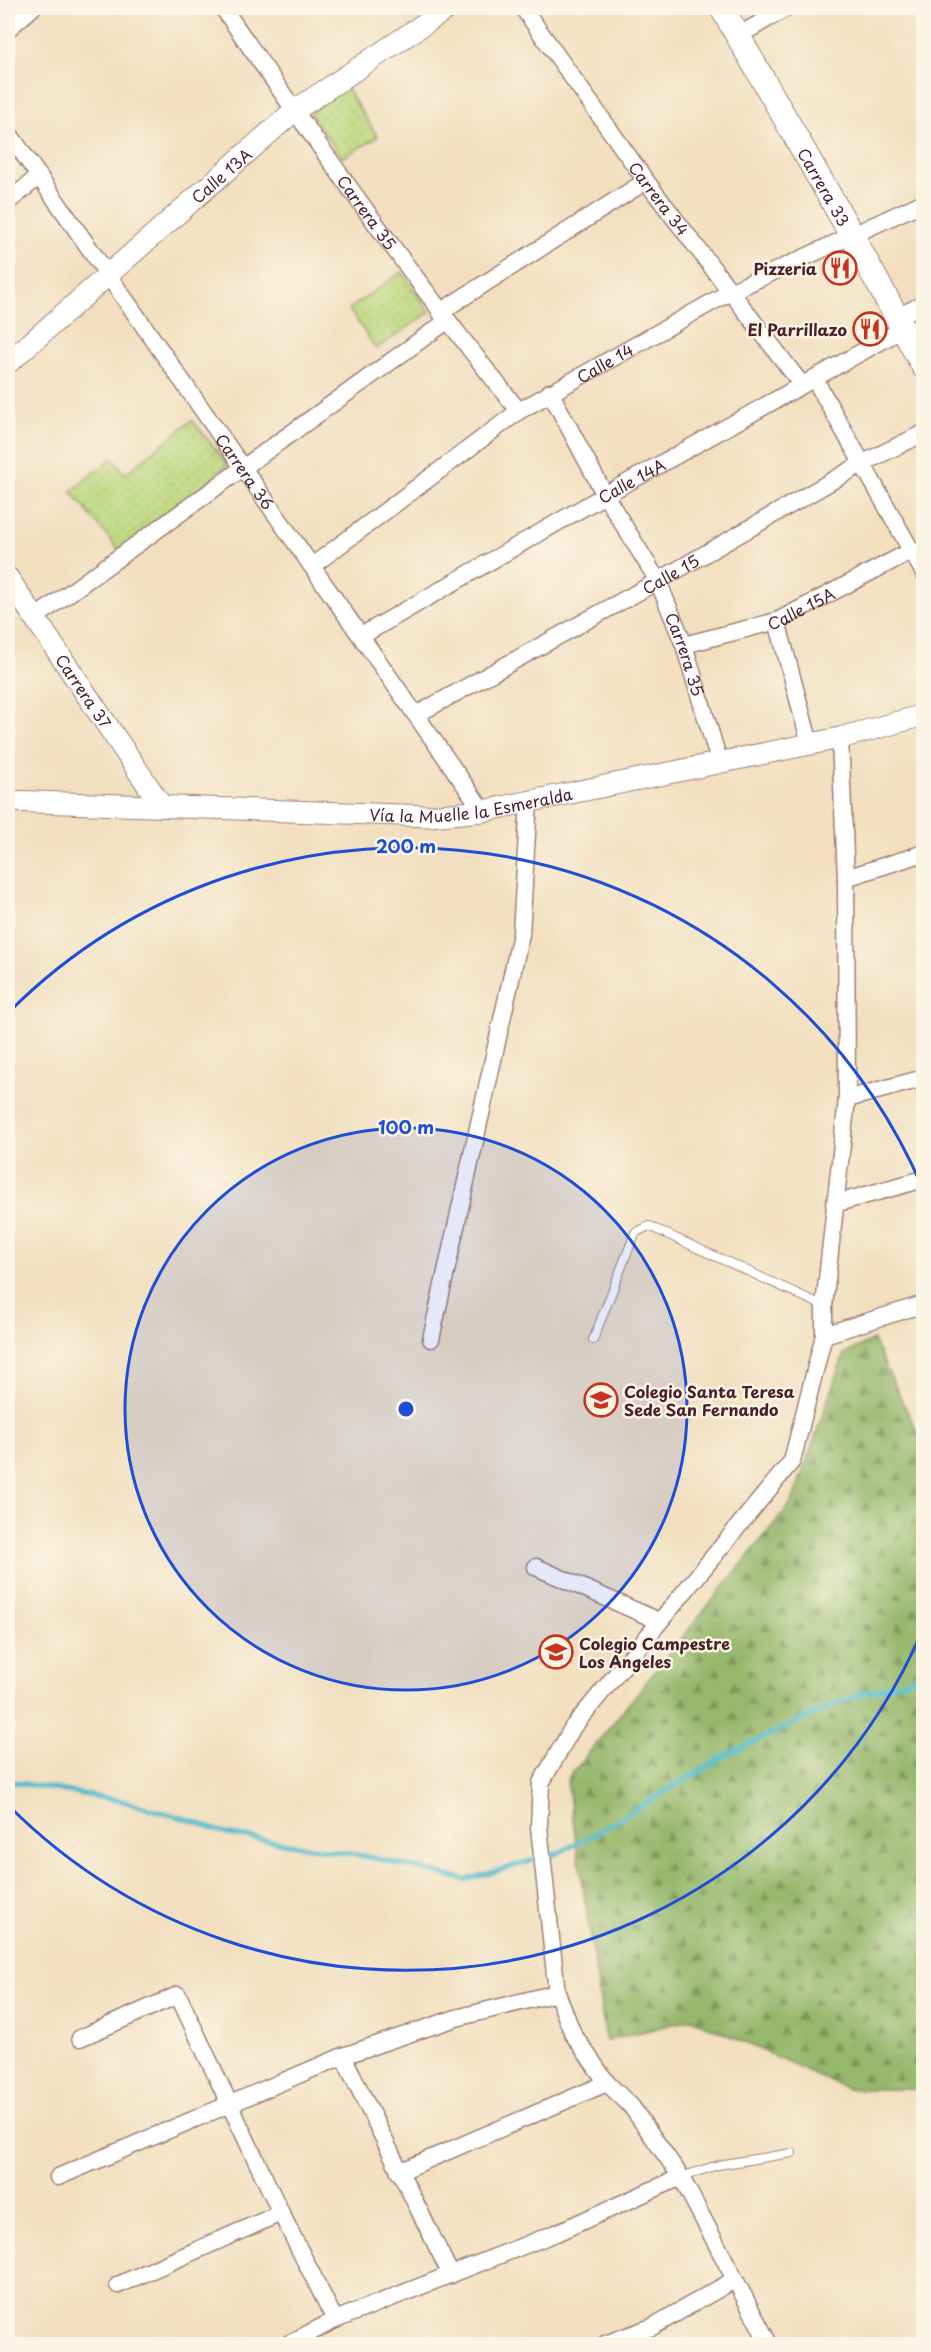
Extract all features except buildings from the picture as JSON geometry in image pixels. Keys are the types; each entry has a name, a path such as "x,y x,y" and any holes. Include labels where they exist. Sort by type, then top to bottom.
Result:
{"main road":[{"name":"Carrera 33","path":"722,8 924,367"}],"street":[{"path":"8,29 32,8"},
{"name":"Carrera 35","path":"223,8 294,111 443,317 519,411"},
{"name":"Calle 13A","path":"8,363 294,111 448,8"},
{"name":"Carrera 34","path":"523,8 646,181 730,292 808,381 863,463 924,573"},
{"path":"738,36 786,8"},
{"name":"Carrera 36","path":"8,132 483,811"},
{"path":"8,202 39,176"},
{"path":"36,617 244,469 443,317 646,181"},
{"name":"Calle 14","path":"312,566 519,411 550,392 730,292 924,202"},
{"name":"Calle 14A","path":"361,636 808,381 900,323 924,304"},
{"name":"Carrera 35","path":"550,392 605,495 658,580 684,645 720,764"},
{"name":"Calle 15","path":"416,715 863,463 924,433"},
{"name":"Calle 15A","path":"684,645 777,621 911,551"},
{"name":"Carrera 37","path":"8,578 161,805"},
{"path":"777,621 810,744"},
{"name":"Vía la Muelle la Esmeralda","path":"8,801 429,816 483,811 720,764 840,738 924,716"},
{"path":"769,2344 681,2177 631,2106 607,2083 573,2034 557,1993 539,1827 541,1783 573,1727 792,1461 824,1335 824,1306 847,1099 846,878 840,738"},
{"path":"432,1339 521,934 530,800"},
{"path":"846,878 924,852"},
{"path":"847,1099 924,1078"},
{"path":"834,1204 924,1179"},
{"path":"824,1335 924,1304"},
{"path":"536,1567 658,1621"},
{"path":"58,2177 343,2056 456,2018 557,1993"},
{"path":"80,2038 178,1995 281,2213 335,2320"},
{"path":"343,2056 451,2276"},
{"path":"399,2172 607,2083"},
{"path":"288,2344 335,2320 556,2233 681,2177"},
{"path":"118,2285 281,2213"},
{"path":"605,2344 652,2327 734,2280"}],"lane":[{"path":"593,1340 635,1233 649,1226 824,1306"},
{"path":"681,2177 718,2165 792,2153"}],"green space":[{"path":"346,88 378,137 342,158 310,113"},
{"path":"402,272 430,312 376,349 349,309"},
{"path":"192,420 228,465 121,553 71,491 112,458 125,474"},
{"path":"873,1340 923,1444 923,2089 848,2089 692,2019 606,2041 567,1780 792,1502 844,1354"}],"waterway":[{"path":"8,1781 122,1801 193,1821 226,1834 370,1857 466,1880 558,1853 593,1835 728,1754 849,1698 924,1675"}],"place":[{"name":"Pizzeria","path":"840,268"},
{"name":"El Parrillazo","path":"870,329"},
{"name":"Colegio Santa Teresa Sede San Fernando","path":"601,1400"},
{"name":"Colegio Campestre Los Angeles","path":"556,1652"}]}
